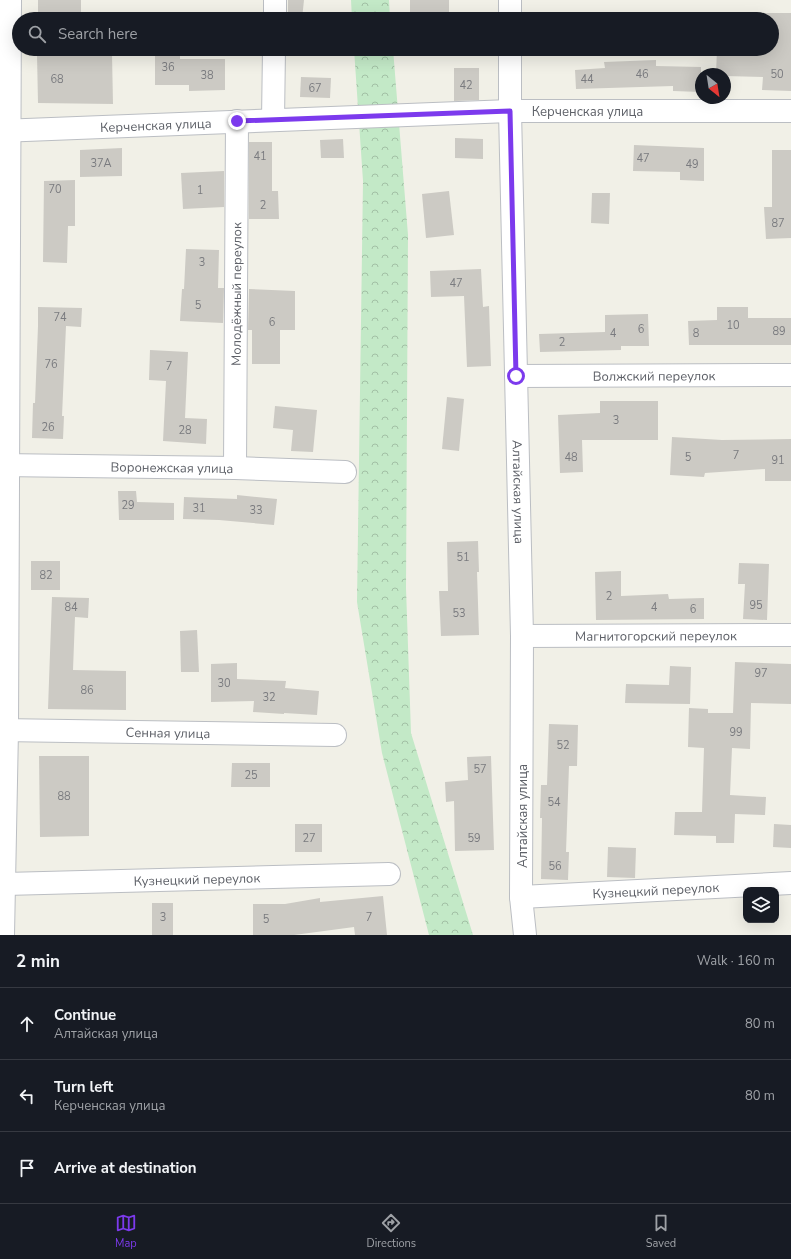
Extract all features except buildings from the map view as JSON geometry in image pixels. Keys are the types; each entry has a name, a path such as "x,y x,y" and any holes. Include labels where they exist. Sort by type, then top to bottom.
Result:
{"street":[{"path":"3,935 5,884 3,730 5,131 10,0"},
{"path":"275,0 275,12"},
{"path":"510,0 510,12"},
{"path":"274,56 274,120"},
{"name":"Алтайская улица","path":"510,56 522,636 522,897 525,935"},
{"name":"Керченская улица","path":"5,131 510,111 791,111"},
{"name":"Молодёжный переулок","path":"235,468 237,121"},
{"name":"Волжский переулок","path":"516,376 791,375"},
{"name":"Воронежская улица","path":"4,465 235,468 345,472"},
{"name":"Магнитогорский переулок","path":"522,636 791,635"},
{"name":"Сенная улица","path":"3,730 335,735"},
{"name":"Кузнецкий переулок","path":"5,884 389,874"},
{"name":"Кузнецкий переулок","path":"522,897 791,883"}],"green space":[{"path":"351,0 389,0 390,12 352,12"},
{"path":"354,56 394,56 408,235 406,588 411,733 473,935 429,935 382,753 357,602 363,181"}],"route":[{"path":"237,121 510,111 516,376"}]}
